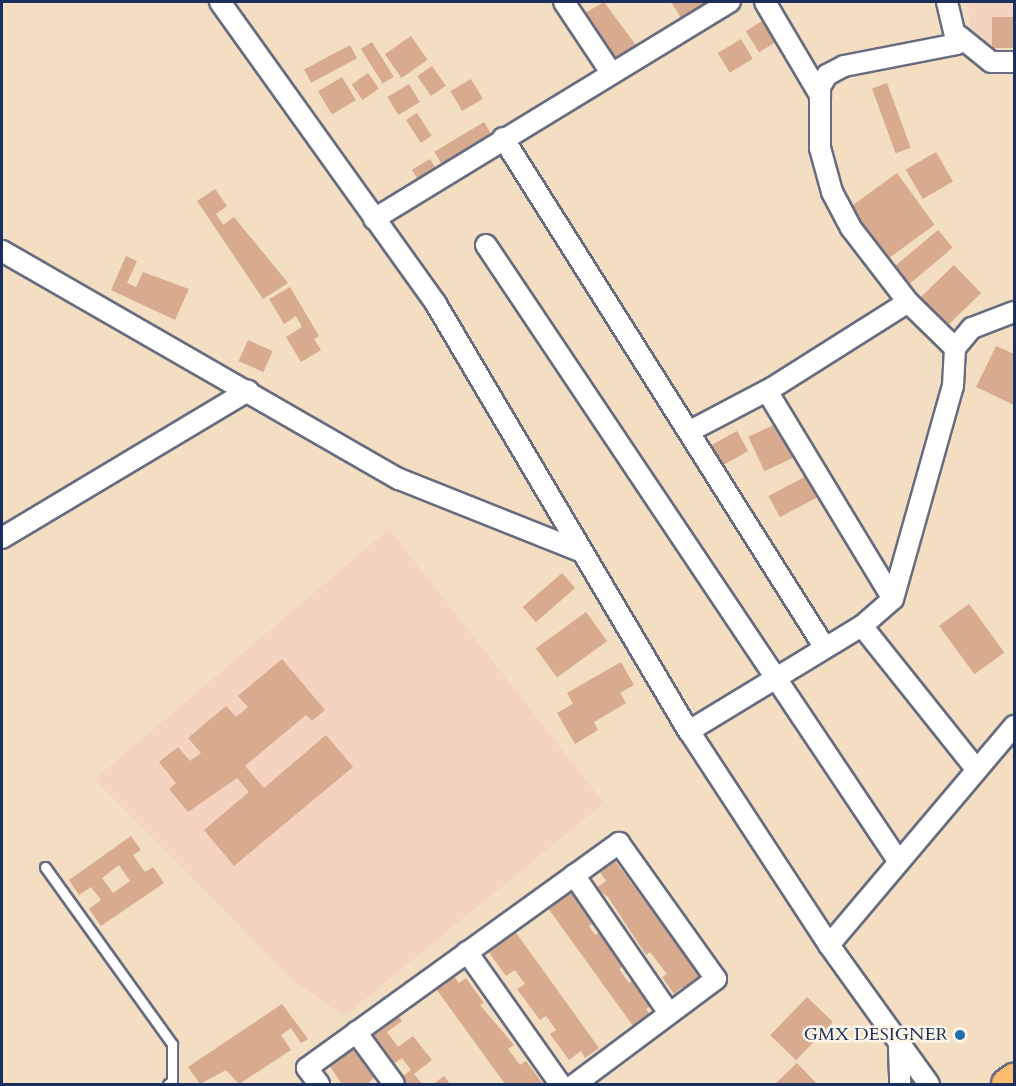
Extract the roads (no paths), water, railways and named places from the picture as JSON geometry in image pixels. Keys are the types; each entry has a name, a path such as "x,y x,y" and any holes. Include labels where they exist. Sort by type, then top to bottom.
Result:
{"main road":[{"path":"1007,1084 1014,1079"}],"street":[{"path":"220,2 436,304 577,550 689,731 899,1048 929,1084"},
{"path":"564,2 610,71"},
{"path":"374,219 610,71 730,2"},
{"path":"765,2 820,95"},
{"path":"947,2 959,36 991,62 1014,62"},
{"path":"955,348 908,302 851,228 832,192 820,148 820,95 827,75 844,66 951,46 959,36"},
{"path":"503,138 692,430 825,648"},
{"path":"486,245 773,679 899,862"},
{"path":"2,251 399,479 577,550"},
{"path":"692,430 767,391 908,302"},
{"path":"689,731 862,626 893,599 953,386 955,348 972,328 1014,312"},
{"path":"2,538 248,391"},
{"path":"767,391 893,599"},
{"path":"862,626 977,770"},
{"path":"829,945 1014,726"},
{"path":"319,1084 307,1068 619,843 716,979 575,1084"},
{"path":"574,875 669,1013"},
{"path":"467,952 560,1084"},
{"path":"356,1032 394,1084"},
{"path":"899,1048 900,1084"}],"lane":[{"path":"45,867 172,1044 172,1081 168,1084"}],"place":[{"name":"GMX DESIGNER","path":"960,1035"}]}
